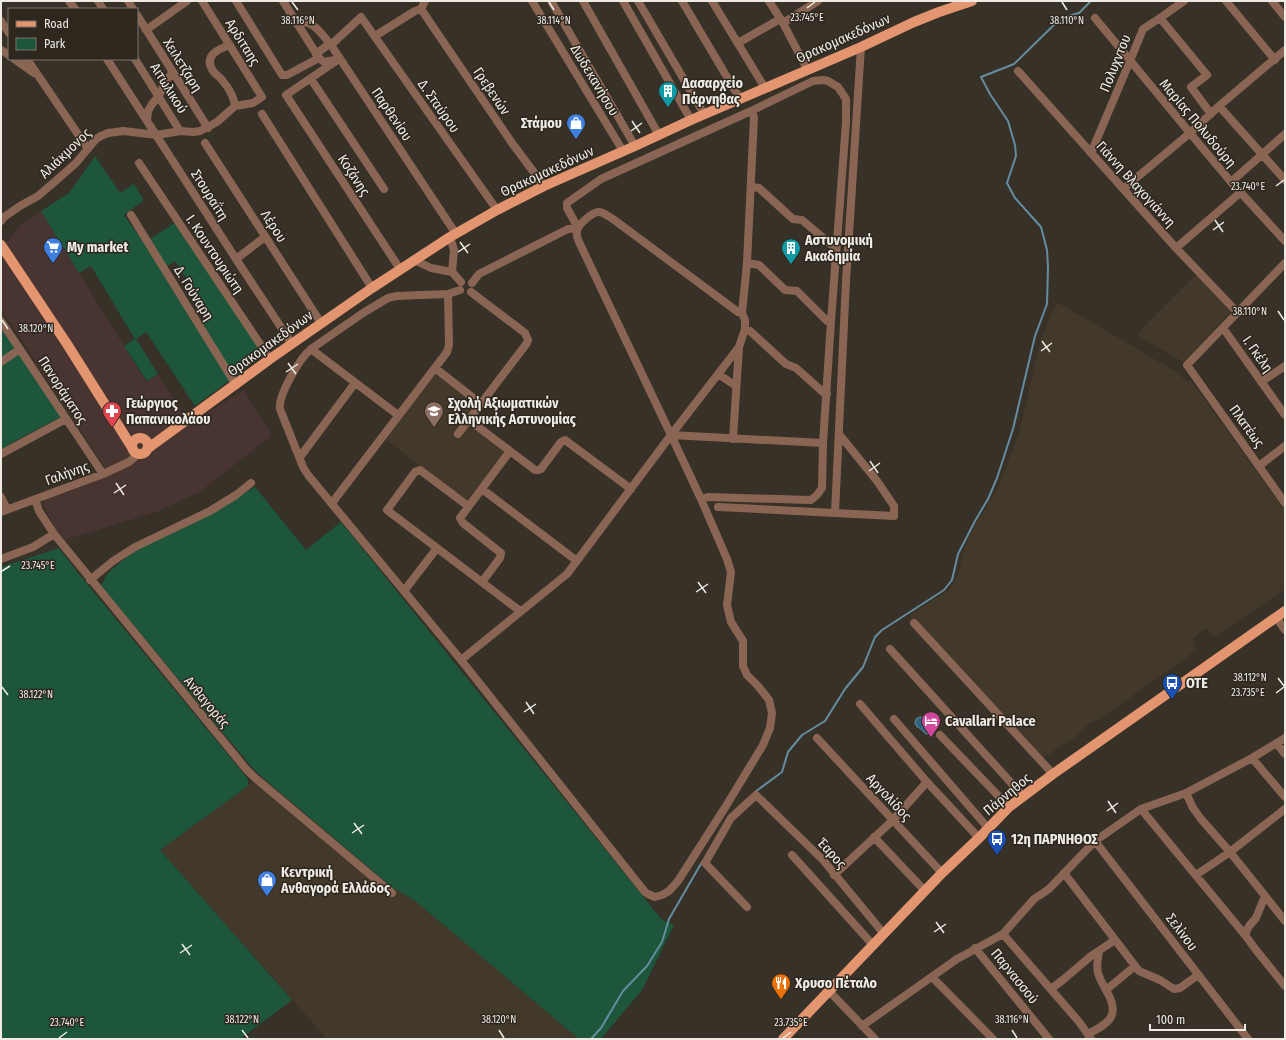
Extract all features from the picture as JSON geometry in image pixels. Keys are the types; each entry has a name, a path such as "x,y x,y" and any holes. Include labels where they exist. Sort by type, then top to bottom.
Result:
{"main road":[{"name":"Θρακομακεδόνων","path":"140,446 170,432 372,288 414,260 497,210 544,186 624,152 704,114 932,15 972,1"},
{"path":"1,244 121,429 140,446"},
{"name":"Πάρνηθος","path":"783,1039 942,873 1010,807 1053,774 1285,611"}],"street":[{"path":"146,30 188,1"},
{"name":"Αρδιταης","path":"202,1 262,97 253,103 235,106"},
{"path":"236,1 281,73 284,75 317,56 330,45"},
{"path":"283,1 317,56 324,62 339,59"},
{"path":"375,36 415,11 421,9 425,1"},
{"name":"Δωδεκανήσου","path":"532,1 624,152"},
{"name":"Δωδεκανήσου","path":"551,1 636,146"},
{"path":"583,1 658,135"},
{"path":"623,1 691,120"},
{"path":"638,1 704,114"},
{"path":"682,1 740,99"},
{"path":"712,1 765,88"},
{"path":"769,1 807,70"},
{"path":"738,42 818,1"},
{"name":"Πολυχντου","path":"1091,153 1143,29 1184,1"},
{"path":"1226,1 1275,60"},
{"path":"1272,1 1285,17"},
{"name":"Γρεβενών","path":"421,9 512,143 544,186"},
{"name":"Χειλετζαρη","path":"138,17 208,128"},
{"name":"Δ. Σταύρου","path":"330,45 361,17 497,210"},
{"name":"Μαρίας Πολυδούρη","path":"1095,18 1231,182 1285,241"},
{"path":"1160,18 1207,75 1191,88 1211,114"},
{"path":"1,21 8,32"},
{"name":"Παρθενίου","path":"297,24 307,22 313,25 330,45 453,236"},
{"path":"208,128 235,106 233,98 223,81 213,71 210,61 211,56 219,49 230,46"},
{"path":"835,513 847,274 861,47"},
{"path":"1123,189 1285,50"},
{"path":"339,59 311,78 384,189"},
{"path":"16,60 38,75"},
{"path":"28,60 88,149"},
{"name":"Στουραΐτη","path":"108,60 292,344"},
{"name":"Αιτωλικού","path":"136,60 180,131"},
{"name":"Γιάννη Βλαχογιάννη","path":"1018,71 1176,248 1238,313"},
{"path":"147,120 148,111 159,96 165,82 173,72"},
{"name":"Κοζάνης","path":"311,78 286,96 400,269"},
{"path":"583,85 596,79"},
{"path":"578,228 567,208 567,203 601,180 813,81 828,81 838,87 846,99 846,122 823,443 822,488 811,500 708,497 701,499"},
{"path":"1219,106 1285,180"},
{"path":"733,439 739,347 745,329 745,320 742,313 748,263 752,187 754,117 751,111"},
{"path":"262,114 372,288"},
{"name":"Αλιάκμονος","path":"1,221 4,217 38,196 76,163 96,139 101,136 123,131 157,135 180,131 194,132 208,128"},
{"path":"1231,182 1285,134"},
{"name":"Λέρου","path":"205,143 321,324"},
{"name":"Ι. Κουντουριώτη","path":"139,164 270,360"},
{"path":"752,187 758,188 793,219 802,220 836,248"},
{"path":"1176,248 1241,192"},
{"path":"472,283 466,280 461,286 448,294 397,296 388,298 363,313 311,349 303,357 293,372 280,406 306,471 460,660 645,892 655,896 662,895 675,886 683,874 763,745 770,728 772,713 769,700 744,671 743,641 731,622 728,605 731,572 727,560 701,499 579,242 577,236 578,228 594,212 600,212 613,219 738,312 742,313"},
{"name":"Δ. Γούναρη","path":"131,215 236,385"},
{"path":"472,283 479,274 568,229 578,228"},
{"path":"453,236 454,250 452,272 465,294 471,292 474,287 472,283"},
{"path":"236,259 265,237"},
{"path":"414,260 431,268 452,272"},
{"path":"748,263 759,265 785,290 797,291 827,321 831,321"},
{"path":"1223,328 1285,263"},
{"path":"458,434 528,340 525,333 471,292"},
{"path":"332,503 449,349 448,294"},
{"name":"Πανοράματος","path":"1,321 103,474"},
{"name":"Πλατέως","path":"1223,328 1187,365 1285,503"},
{"name":"Ι. Γκέλη","path":"1223,328 1285,415"},
{"path":"745,329 750,331 786,364 796,368 827,394"},
{"path":"460,660 562,578 577,561 739,347"},
{"path":"1,362 20,349"},
{"path":"311,349 398,415"},
{"path":"1261,382 1285,366"},
{"path":"435,368 481,404"},
{"path":"718,374 736,386"},
{"path":"300,457 355,383"},
{"path":"1,454 66,419"},
{"path":"469,420 535,470 539,470 561,442 566,440 631,489"},
{"path":"718,507 894,516 894,506 877,481 839,434"},
{"path":"671,435 823,443"},
{"name":"Γαλήνης","path":"4,511 103,474 129,462 140,446"},
{"path":"1259,466 1285,446"},
{"path":"482,582 500,558 501,553 461,521 461,516 510,451"},
{"path":"468,506 420,470 416,472 387,510 520,612"},
{"path":"90,580 113,561 134,547 210,511 251,484"},
{"path":"482,489 577,561"},
{"path":"1,498 4,511"},
{"name":"Ανθαγοράς","path":"35,499 39,511 54,534 90,580 254,777 392,893"},
{"path":"1,558 33,547 54,534"},
{"path":"404,591 437,548"},
{"path":"1276,617 1285,630"},
{"path":"914,623 1053,774"},
{"path":"890,649 1023,796"},
{"path":"860,704 927,782 979,838"},
{"path":"894,719 988,828"},
{"path":"940,735 1010,807"},
{"name":"Αργολίδος","path":"817,738 892,821 942,873"},
{"path":"862,1026 957,959 1003,934 1034,899 1049,889 1095,840 1141,808 1186,792 1252,758 1285,738"},
{"path":"1277,744 1285,754"},
{"path":"1252,758 1285,797"},
{"path":"834,875 892,821 927,782"},
{"path":"1186,792 1193,808 1201,819 1230,852 1285,921"},
{"name":"Έαρος","path":"747,907 704,863 731,818 756,795 823,860 884,934"},
{"path":"1141,808 1285,986"},
{"path":"1196,875 1230,852 1285,809"},
{"path":"874,837 925,891"},
{"name":"Σελίνου","path":"1095,840 1248,1039"},
{"path":"792,855 873,945"},
{"path":"1064,873 1139,971 1160,980 1174,989 1180,988 1198,975"},
{"path":"1245,935 1249,926 1256,918 1265,896"},
{"path":"1003,934 1080,1023 1089,1037 1109,1020 1113,1014 1114,1008 1113,1002 1100,980 1096,964 1099,951"},
{"path":"1051,989 1083,962 1115,940"},
{"name":"Παρνασσού","path":"975,948 1049,1039"},
{"path":"1106,990 1135,966"},
{"path":"932,977 993,1039"},
{"path":"829,991 875,1039"}],"shaded area":[{"path":"41,211 146,381 158,374 189,424 244,390 271,433 271,436 201,491 159,511 65,540 58,533 43,505 45,500 66,493 109,474 1,309 1,250 22,223"},
{"path":"1197,274 1231,311 1183,362 1136,335"},
{"path":"1057,302 1175,371 1188,382 1190,380 1285,511 1285,589 1217,636 1213,636 1206,628 1193,639 1195,642 1194,646 1197,650 1097,721 1094,721 1085,727 1085,730 1040,760 1002,716 909,615 948,591 958,575 964,548 975,525 996,492 1019,433 1041,339"},
{"name":"Σχολή Αξιωματικών Ελληνικής Αστυνομίας","path":"435,371 477,403 465,419 507,451 468,502 384,438"},
{"path":"262,777 393,888 414,900 579,1039 327,1039 160,850"}],"green space":[{"path":"95,156 120,193 134,184 144,200 124,215 144,243 176,222 264,355 195,406 146,332 136,339 158,374 147,381 124,346 135,339 91,266 79,273 41,211 69,193","holes":["175,261 211,315 199,323 162,269"]},
{"path":"5,328 61,417 9,444 12,449 1,455 1,331"},
{"path":"255,487 306,550 341,522 662,920 674,925 642,990 601,1039 579,1039 414,900 393,888 262,777 250,765 101,586 108,573 129,555 150,542"},
{"path":"59,548 248,779 248,786 160,850 292,1000 240,1039 1,1039 1,567"}],"water":[{"path":"920,717 925,718 930,727 931,732 928,734 917,727 915,723 916,719"}],"waterway":[{"path":"755,792 782,772 788,752 802,735 825,721 845,689 863,667 875,637 882,630 944,590 952,580 958,554 988,499 997,478 1013,429 1035,336 1047,304 1048,267 1047,250 1041,227 1015,198 1007,183 1016,156 1015,145 1008,121 990,94 981,77 1014,64 1061,18 1079,13 1091,1"},
{"path":"591,1039 601,1028 623,991 647,966 662,942 669,919 702,862"}],"place":[{"name":"Δασαρχείο Πάρνηθας","path":"668,108"},
{"name":"Στάμου","path":"576,140"},
{"name":"My market","path":"53,264"},
{"name":"Αστυνομική Ακαδημία","path":"791,265"},
{"name":"Γεώργιος Παπανικολάου","path":"112,428"},
{"name":"Σχολή Αξιωματικών Ελληνικής Αστυνομίας","path":"434,428"},
{"name":"ΟΤΕ","path":"1172,700"},
{"name":"Cavallari Palace","path":"931,738"},
{"name":"12η ΠΑΡΝΗΘΟΣ","path":"997,856"},
{"name":"Κεντρική Ανθαγορά Ελλάδος","path":"267,897"},
{"name":"Χρυσο Πέταλο","path":"781,1000"}]}
